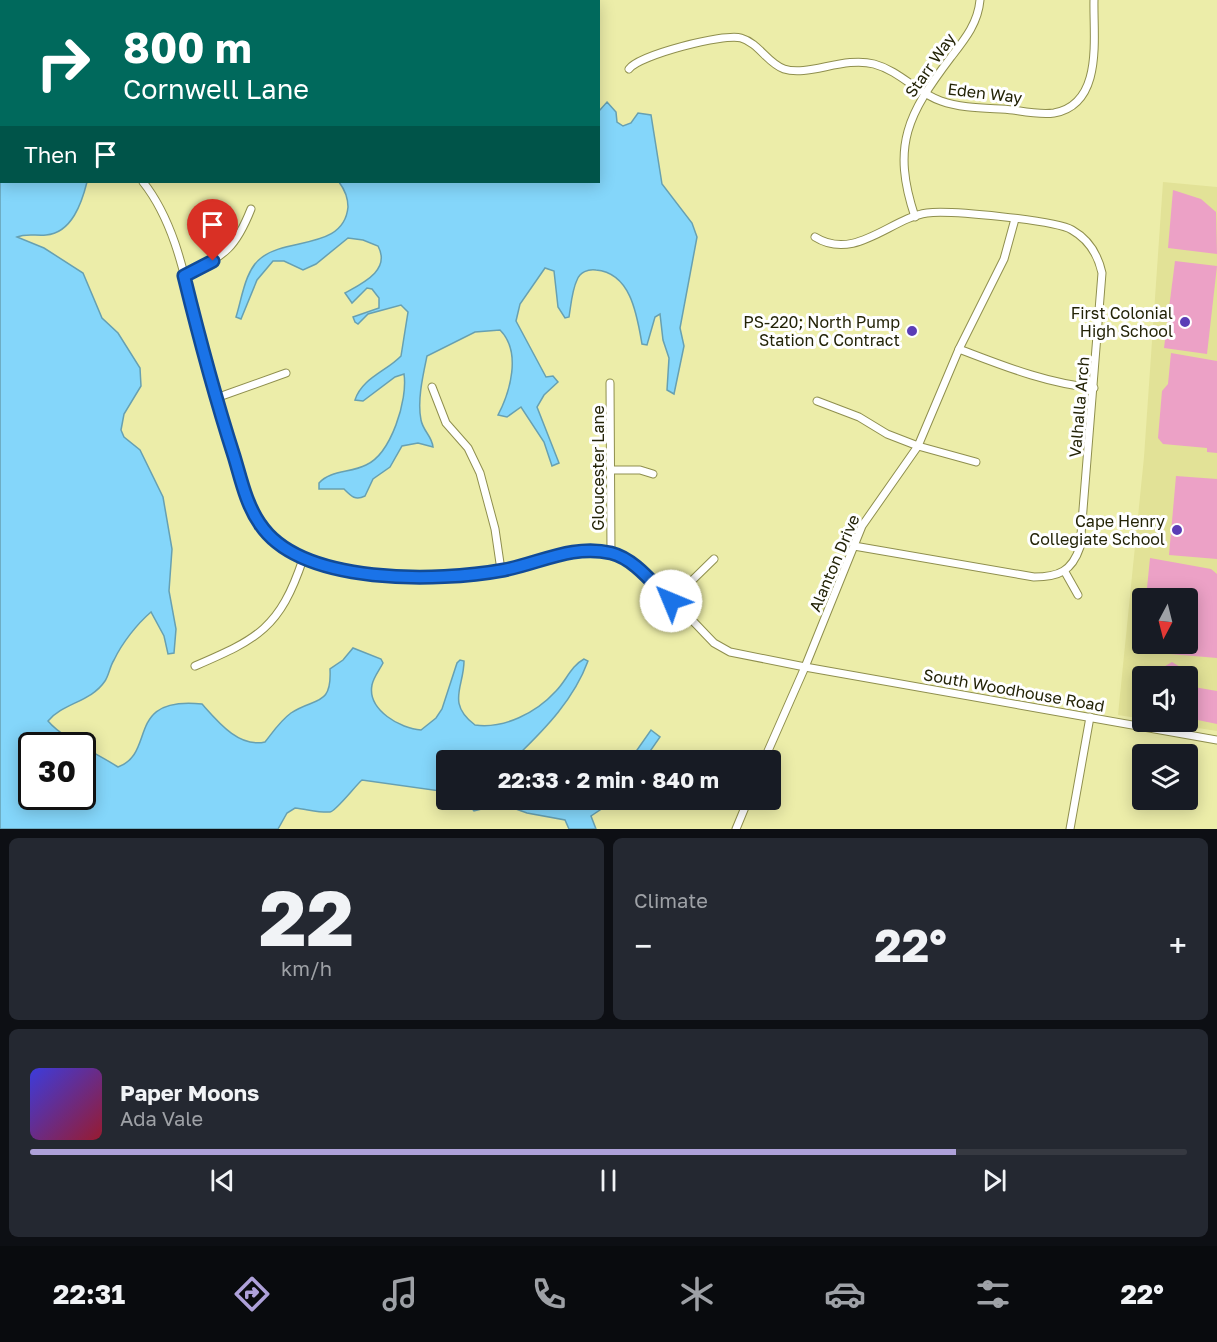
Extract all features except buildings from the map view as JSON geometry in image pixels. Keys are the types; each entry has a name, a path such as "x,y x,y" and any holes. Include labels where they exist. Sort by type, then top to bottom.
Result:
{"street":[{"name":"Starr Way","path":"915,216 903,176 908,128 924,93 967,35 976,18 980,0"},
{"name":"Eden Way","path":"629,69 635,63 677,49 718,37 734,36 753,44 783,68 794,70 849,62 871,63 889,70 942,102 1046,113 1067,108 1082,96 1089,84 1094,0"},
{"path":"144,183 161,212 184,276 216,398 254,514 272,539 303,559 327,567 377,574 428,575 501,570 572,551 611,554"},
{"path":"184,276 227,253 241,234 251,209"},
{"name":"Valhalla Arch","path":"815,237 830,242 867,240 915,216 939,213 1053,223 1070,229 1086,241 1100,262 1102,290 1080,547 1076,561 1065,572"},
{"name":"Alanton Drive","path":"768,750 805,668 854,546 874,506 918,446 959,349 1004,259 1015,219"},
{"path":"959,349 1036,379 1059,385 1094,388"},
{"path":"216,398 286,373"},
{"name":"Gloucester Lane","path":"610,383 611,554"},
{"path":"432,387 446,423 468,448 480,473 495,530 501,570"},
{"path":"817,401 859,417 887,434 918,446 976,462"},
{"path":"611,470 640,470 653,474"},
{"path":"854,546 1034,577 1053,577 1065,572 1078,595"},
{"name":"South Woodhouse Road","path":"611,554 627,560 722,648 805,668 1217,740"},
{"path":"195,666 241,646 268,627 289,594 303,559"},
{"path":"671,601 714,560"},
{"path":"1070,829 1090,717"},
{"path":"736,829 744,810"}],"shaded area":[{"path":"1163,182 1217,187 1217,731 1198,728 1198,666 1132,666 1132,717 1118,715 1144,457"},
{"path":"1173,190 1201,199 1216,212 1217,254 1168,248"},
{"path":"1175,261 1217,266 1207,354 1164,348"},
{"path":"1171,353 1217,361 1217,453 1207,452 1207,448 1163,444 1158,438 1162,391 1168,384"},
{"path":"1176,476 1217,479 1217,559 1169,555"},
{"path":"1150,558 1211,569 1217,574 1217,658 1170,654 1198,654 1198,588 1147,588"},
{"path":"1172,662 1179,666 1165,666"},
{"path":"1198,688 1217,691 1217,724 1198,720"}],"water":[{"path":"607,102 616,112 617,122 623,126 631,123 638,113 651,115 662,184 692,223 697,237 680,328 684,346 674,394 667,390 669,358 663,340 660,314 655,317 647,345 642,344 638,321 625,287 608,273 593,270 578,277 569,317 565,318 558,307 554,271 545,268 520,304 516,321 546,377 553,376 558,382 544,395 537,407 559,463 552,466 544,442 521,407 507,417 498,415 510,384 511,349 500,330 475,332 427,356 421,388 420,413 422,424 433,447 418,443 402,446 390,467 373,479 365,496 353,497 344,489 319,489 319,483 329,476 360,468 375,459 390,438 403,398 404,374 395,377 363,401 355,400 358,392 369,380 401,356 408,312 401,305 368,314 358,324 355,322 353,317 379,308 379,298 372,289 367,288 352,303 345,293 373,275 381,262 381,254 378,246 363,240 348,238 316,264 303,270 284,261 273,261 257,280 241,319 236,317 242,293 256,263 272,252 313,241 336,230 344,221 348,207 346,194 340,183 600,183 600,110"},
{"path":"0,183 87,183 79,207 63,229 46,235 17,237 44,248 83,273 102,318 118,333 140,368 141,386 124,414 121,430 124,437 140,450 163,497 172,549 169,591 176,629 174,653 168,654 164,636 151,612 140,622 117,654 106,679 99,688 61,710 48,721 60,732 18,732 18,810 96,810 96,754 118,767 130,760 137,750 145,727 151,717 161,708 178,704 202,704 222,726 238,737 255,743 265,742 291,713 325,695 330,681 330,669 343,660 353,648 381,659 383,663 372,685 372,694 380,710 395,722 421,730 436,718 442,709 460,660 464,661 459,695 461,709 475,725 486,726 519,718 539,706 556,691 579,662 584,659 588,661 567,700 549,724 523,750 436,750 436,790 362,780 333,811 322,812 295,808 287,813 278,829 0,829"},
{"path":"651,730 660,737 651,750 637,750"},
{"path":"519,810 600,810 591,816 596,829 569,829 565,820"}],"place":[{"name":"First Colonial High School","path":"1185,322"},
{"name":"PS-220; North Pump Station C Contract","path":"912,331"},
{"name":"Cape Henry Collegiate School","path":"1177,530"}],"route":[{"path":"213,261 184,276 216,398 249,506 264,530 280,546 303,559 327,567 402,576 481,573 522,566 572,551 598,551 627,560 671,601"}]}
